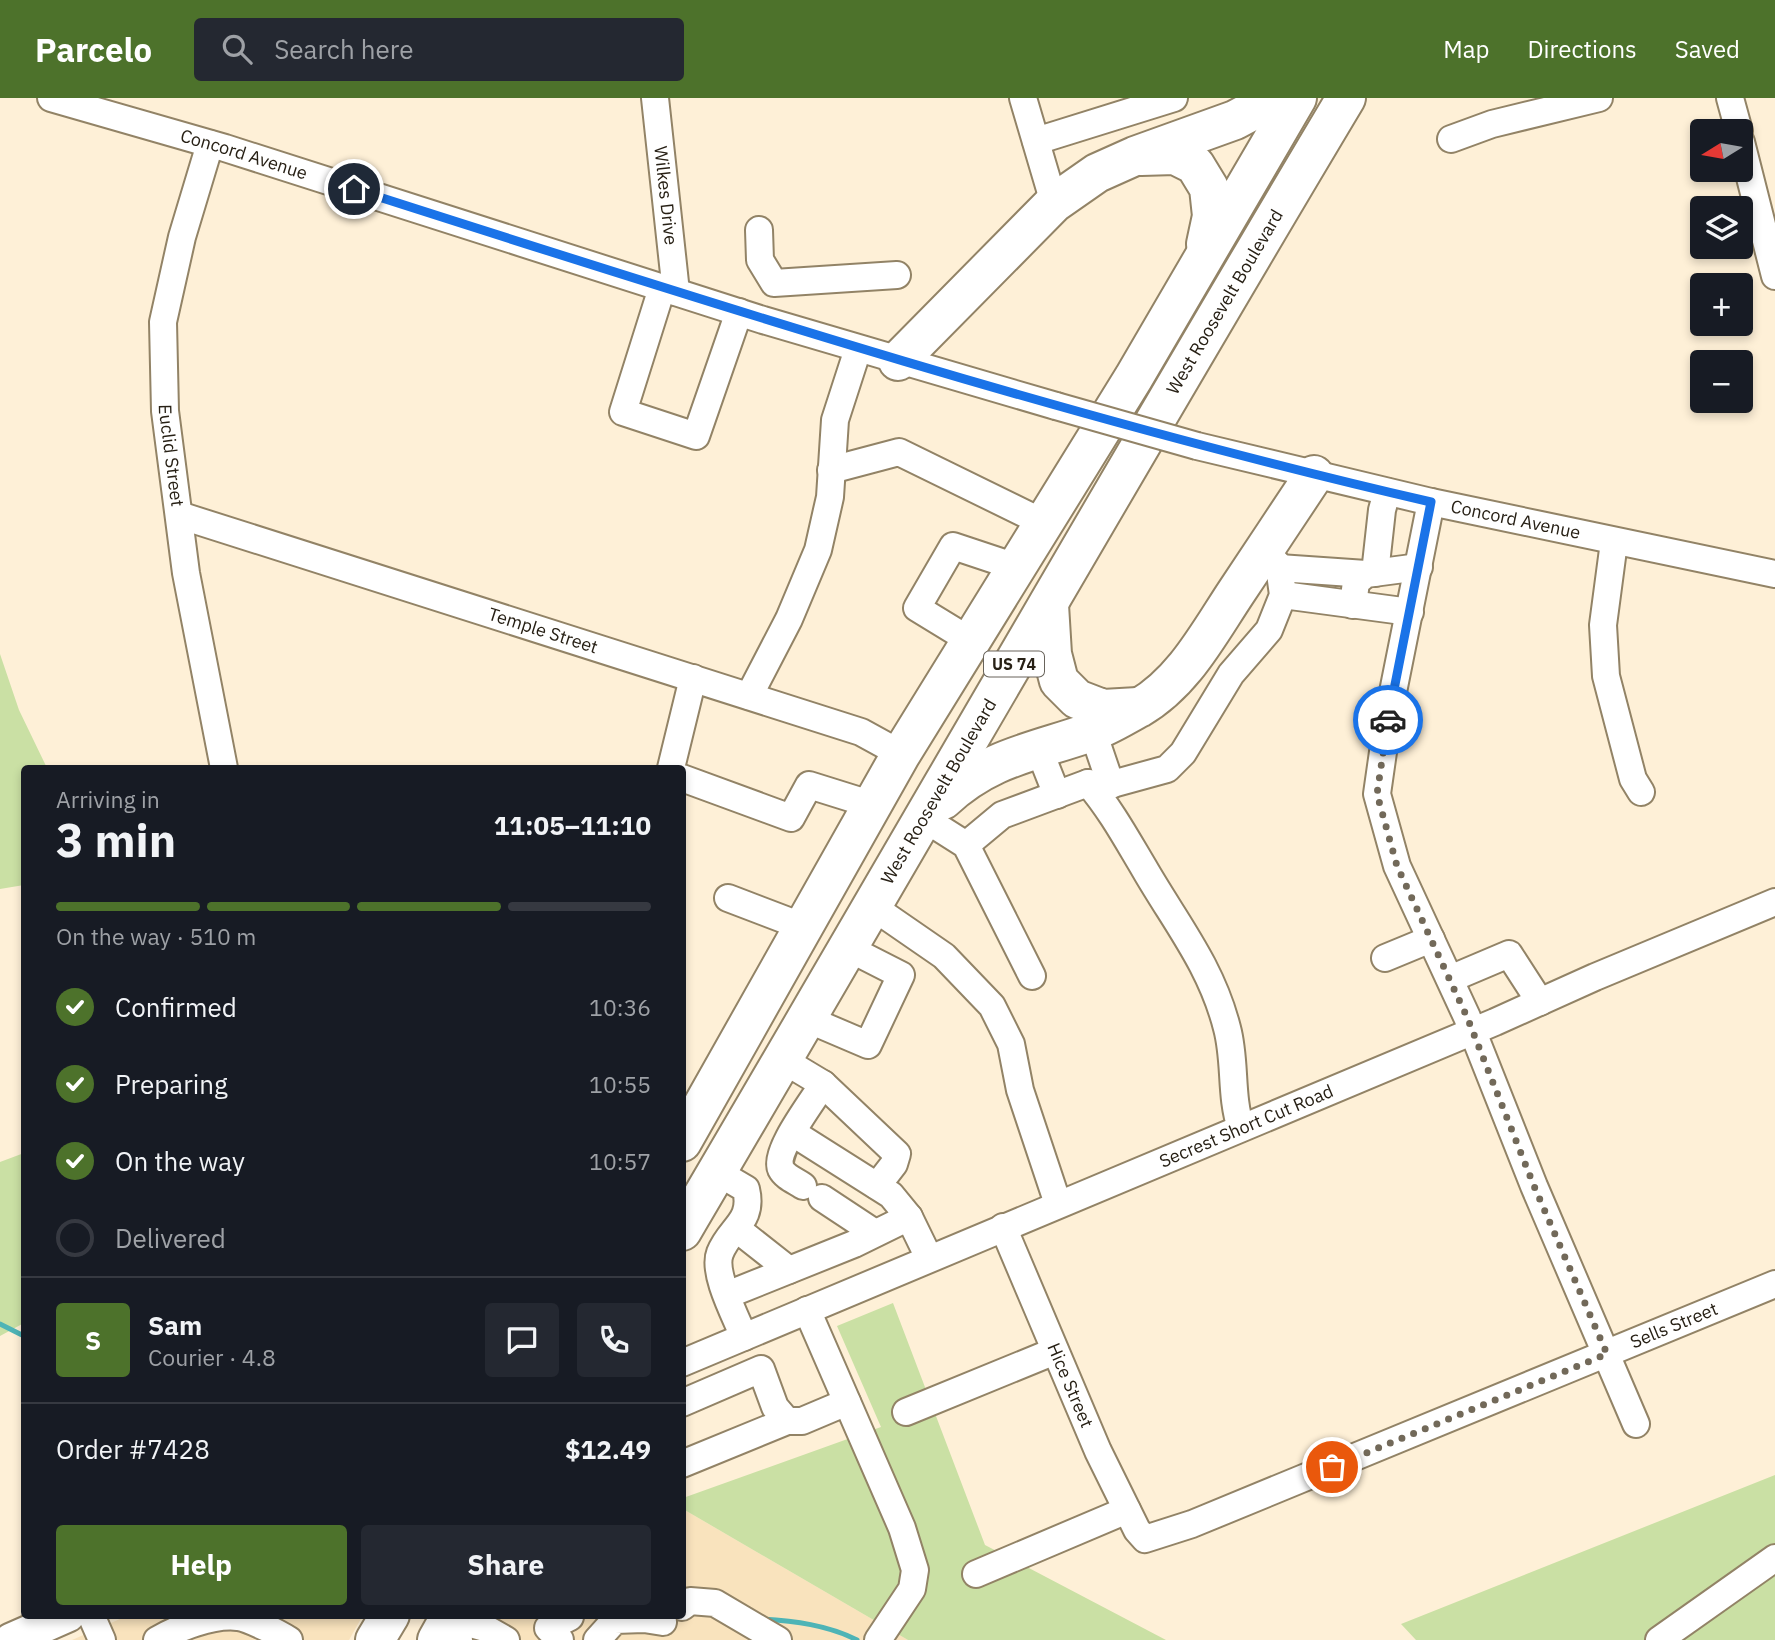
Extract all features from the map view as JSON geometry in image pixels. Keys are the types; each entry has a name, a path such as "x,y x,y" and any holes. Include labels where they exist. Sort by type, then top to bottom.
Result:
{"highway":[{"path":"898,361 1054,203 1097,173 1135,156 1235,120 1276,98"},
{"name":"US 74","path":"686,1135 901,754 1044,523 1297,98"},
{"name":"West Roosevelt Boulevard","path":"686,1224 926,817 1170,393 1346,98"},
{"path":"1293,186 1370,98"},
{"path":"1135,156 1175,155 1195,165 1209,188 1212,216 1204,256"},
{"path":"926,817 960,784 994,763 1043,746 1053,724 1112,716 1164,690 1192,660 1272,559 1314,475"},
{"path":"1049,605 1052,654 1059,681 1077,699 1112,716"},
{"path":"375,1640 388,1619"}],"main road":[{"path":"11,1640 59,1619"}],"street":[{"name":"Concord Avenue","path":"51,98 210,144 858,349 1197,446 1431,502 1775,574"},
{"name":"Wilkes Drive","path":"655,98 676,278 669,290"},
{"path":"1023,98 1054,203"},
{"path":"1036,141 1174,98"},
{"path":"1451,139 1492,124 1599,98"},
{"path":"1730,98 1736,119"},
{"name":"Euclid Street","path":"210,144 183,237 163,322 165,411 186,573 223,765"},
{"path":"1751,182 1775,276"},
{"path":"759,230 760,260 774,283"},
{"path":"774,283 897,275"},
{"path":"669,290 623,412 696,436 751,316 774,283"},
{"path":"749,696 789,619 818,550 830,497 835,420 858,349"},
{"path":"831,470 899,452 1044,523"},
{"path":"1353,605 1356,582 1371,573 1387,492"},
{"path":"1431,502 1388,717 1377,794 1397,866 1473,1031 1534,1186 1636,1424"},
{"name":"Temple Street","path":"179,515 861,732 901,754"},
{"path":"1614,542 1603,625 1606,676 1633,779 1641,792"},
{"path":"971,641 917,608 953,546 1016,567"},
{"path":"966,845 1002,815 1057,795 1167,769 1183,753 1231,674 1269,630 1283,595 1272,559 1371,573 1419,567"},
{"path":"1283,595 1410,612"},
{"path":"672,765 693,678"},
{"path":"1112,716 1100,784 1107,805 1194,946 1215,992 1227,1028 1233,1060 1235,1110 1241,1128"},
{"path":"1043,746 1057,795"},
{"path":"686,779 791,818 809,785 873,805"},
{"path":"926,817 966,845 1032,976"},
{"path":"728,898 804,927"},
{"name":"Secrest Short Cut Road","path":"686,1361 1775,902"},
{"path":"873,907 944,956 992,1006 1011,1044 1020,1090 1058,1204"},
{"path":"1385,958 1431,939"},
{"path":"807,1019 868,1045 901,975 848,948"},
{"path":"1450,979 1509,954 1540,1002"},
{"path":"783,1060 823,1084 897,1154 894,1164 877,1186"},
{"path":"823,1084 788,1140 779,1162 782,1173 875,1233"},
{"path":"788,1140 891,1195 909,1216 929,1258"},
{"path":"717,1172 746,1189 749,1204 737,1229 719,1254 719,1274 744,1337"},
{"path":"727,1295 909,1216"},
{"name":"Hice Street","path":"1003,1227 1098,1451 1137,1530 1145,1539"},
{"path":"737,1229 789,1270"},
{"name":"Sells Street","path":"1145,1539 1192,1524 1775,1283"},
{"path":"807,1310 902,1528 915,1570 912,1589 878,1640"},
{"name":"Secrest Short Cut Road","path":"686,1350 719,1348"},
{"path":"906,1412 1055,1350"},
{"path":"686,1401 761,1369 775,1407 787,1421"},
{"path":"686,1462 787,1421 802,1421 847,1402"},
{"path":"976,1574 1127,1510"},
{"path":"1659,1640 1775,1558"},
{"path":"686,1604 690,1601 716,1603 778,1640"},
{"path":"93,1619 102,1640"},
{"path":"189,1632 231,1619"},
{"path":"242,1619 289,1640"},
{"path":"597,1640 615,1620 665,1620"},
{"path":"448,1626 485,1628 506,1640"},
{"path":"157,1640 177,1629 220,1640"}],"shaded area":[{"path":"686,1511 908,1640 443,1640 455,1619 686,1619"},
{"path":"120,1619 361,1619 349,1640 72,1640"}],"green space":[{"path":"0,654 19,710 46,765 21,765 21,886 0,889"},
{"path":"21,1154 21,1325 0,1336 0,1162"},
{"path":"893,1303 985,1545 1166,1640 908,1640 686,1511 686,1497 881,1427 837,1326"},
{"path":"1775,1475 1775,1640 1416,1640 1401,1624"}],"waterway":[{"path":"0,1324 21,1334"},
{"path":"762,1619 811,1625 857,1640"}],"way so far":[{"path":"1332,1467 1607,1354 1534,1186 1467,1017 1397,866 1377,794 1388,720"}],"route":[{"path":"354,189 898,361 1197,446 1431,502 1388,720"}]}
